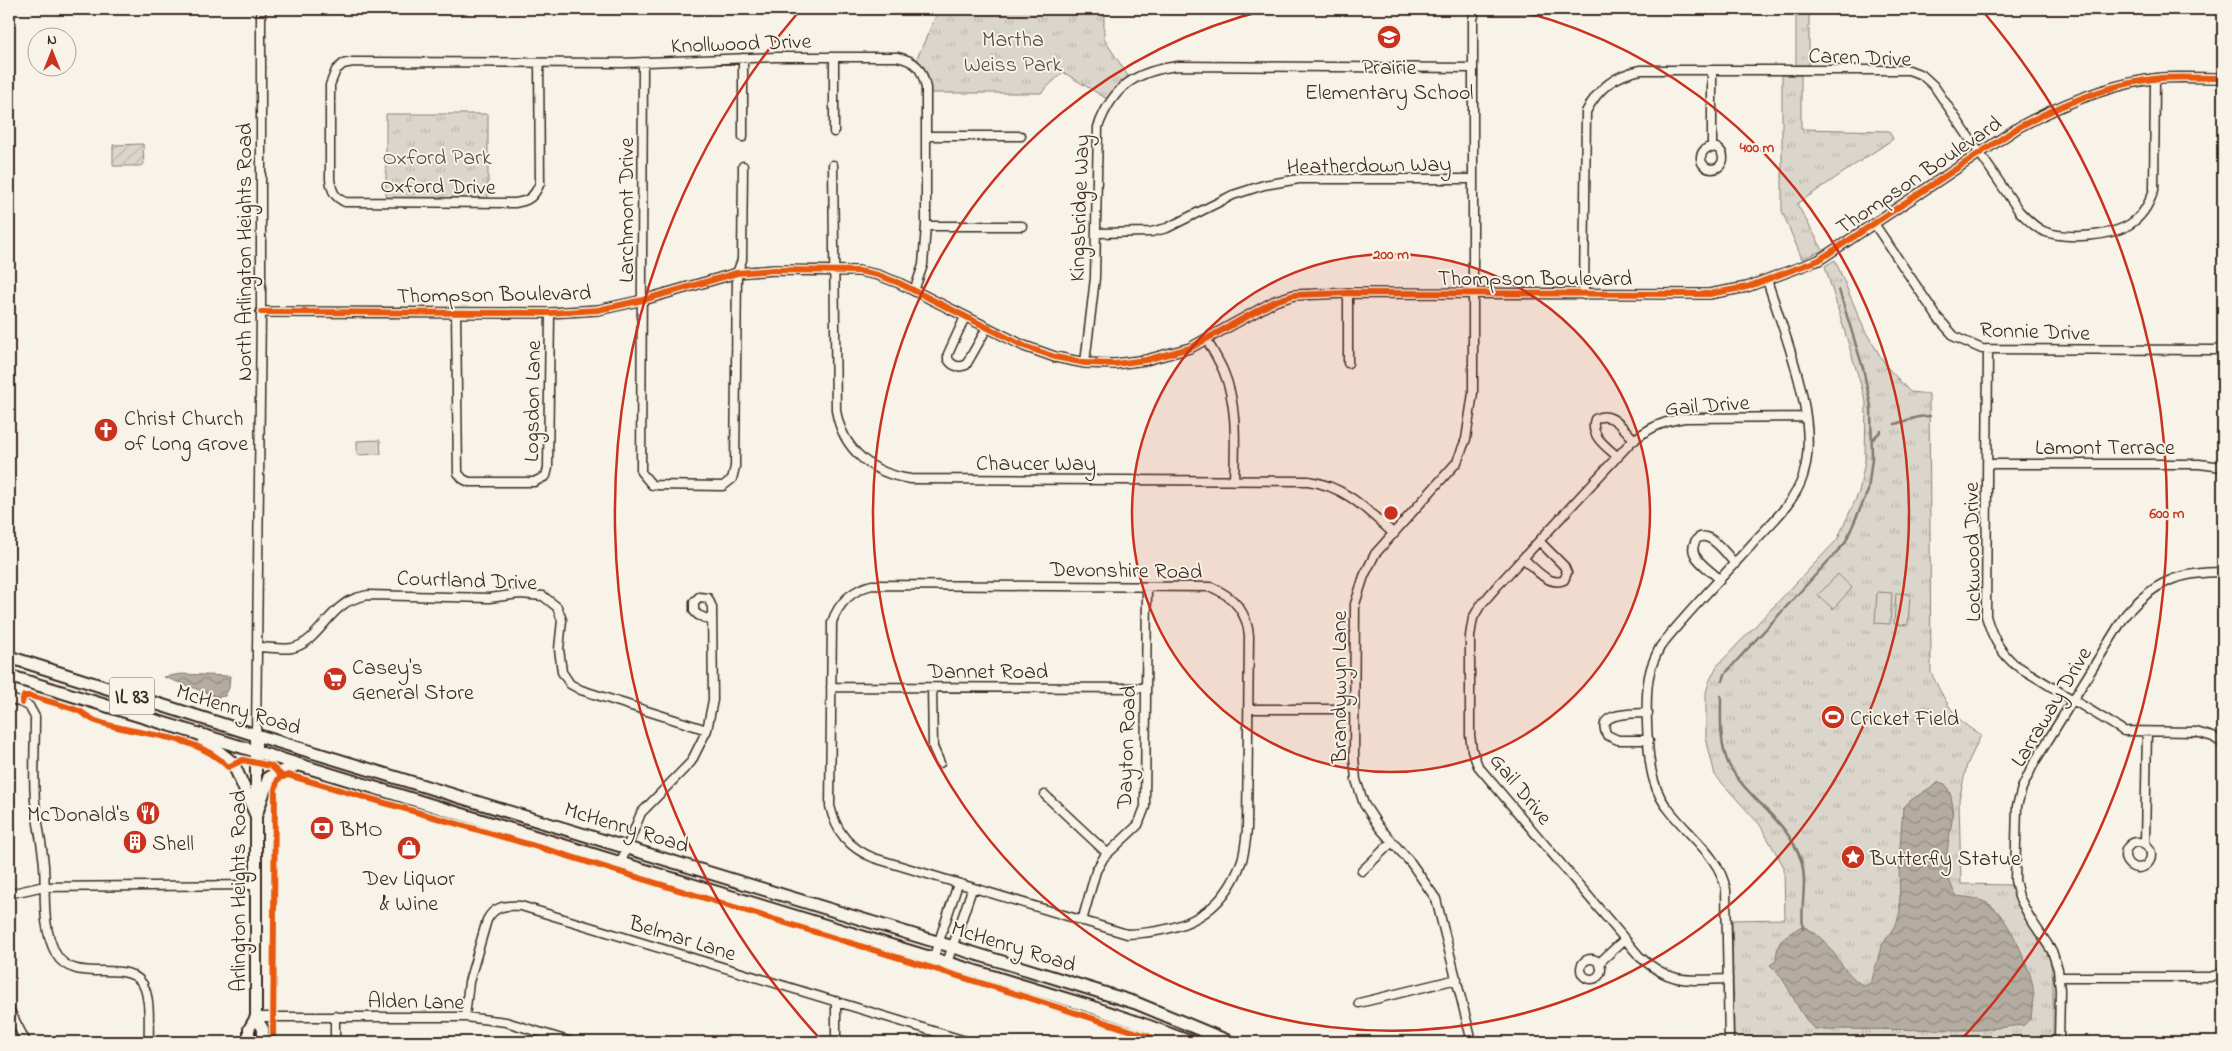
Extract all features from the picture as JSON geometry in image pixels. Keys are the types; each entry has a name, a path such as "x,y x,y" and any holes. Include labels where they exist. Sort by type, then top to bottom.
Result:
{"main road":[{"name":"McHenry Road","path":"9,657 256,735 1136,1003 1230,1042"},
{"name":"McHenry Road","path":"9,676 1101,1010 1190,1042"},
{"path":"194,732 232,763 256,816"},
{"name":"Arlington Heights Road","path":"256,735 256,1017 263,1029 263,1042"},
{"path":"256,816 270,777 297,765"},
{"name":"Arlington Heights Road","path":"248,1042 249,1029 256,1017"}],"street":[{"name":"North Arlington Heights Road","path":"256,735 261,312 261,9"},
{"name":"Brandywyn Lane","path":"1472,1042 1436,899 1416,869 1379,827 1364,804 1356,780 1354,709 1355,604 1364,576 1375,554 1456,462 1466,440 1473,393 1473,19 1476,9"},
{"path":"834,57 834,132"},
{"name":"Knollwood Drive","path":"336,70 343,64 353,62 642,62 743,58 897,57 916,63 922,72 926,88 927,136 926,226 923,265 914,291"},
{"path":"743,58 743,137"},
{"name":"Oxford Drive","path":"336,70 330,85 330,180 332,191 338,198 345,202 514,203 528,201 536,194 540,184 539,62"},
{"name":"Larchmont Drive","path":"642,62 643,300 641,472 652,485 723,486 732,479 735,467 737,273 742,260 743,166"},
{"name":"Kingsbridge Way","path":"1084,363 1095,278 1096,143 1098,126 1105,108 1116,93 1144,72 1178,66 1473,68"},
{"name":"Caren Drive","path":"1584,295 1586,112 1593,98 1612,80 1624,74 1640,70 1909,70 1922,75 1934,86 2019,211 2031,224 2044,231 2058,235 2100,235 2119,231 2133,222 2147,207 2154,190 2155,80"},
{"path":"1712,70 1712,148"},
{"name":"Thompson Boulevard","path":"261,312 550,313 598,310 643,300 737,273 859,271 878,275 914,291 1031,349 1055,357 1084,363 1115,364 1146,360 1190,348 1275,301 1294,295 1348,293 1710,294 1747,287 1819,260 2019,127 2049,111 2096,93 2155,80 2223,78"},
{"path":"927,136 1021,136"},
{"name":"Chaucer Way","path":"832,165 837,421 846,441 857,455 874,468 898,477 911,478 1308,481 1324,483 1350,496 1394,534"},
{"name":"Heatherdown Way","path":"1096,233 1151,232 1167,228 1233,194 1264,185 1299,179 1472,179"},
{"name":"Ronnie Drive","path":"1875,224 1938,318 1955,337 1968,345 1988,350 2215,350 2223,348"},
{"path":"926,226 1022,226"},
{"path":"1729,1042 1726,890 1724,877 1716,863 1669,811 1660,797 1651,767 1648,713 1650,672 1660,647 1787,506 1803,476 1807,448 1806,417 1797,373 1767,280"},
{"path":"1348,293 1348,363"},
{"name":"Logsdon Lane","path":"456,313 458,473 462,479 469,482 534,482 546,476 548,468 550,313"},
{"path":"965,316 948,354 948,359 954,365 960,367 966,365 987,328"},
{"path":"1206,339 1223,370 1231,397 1235,418 1234,481"},
{"name":"Lockwood Drive","path":"1988,350 1986,616 1994,640 2002,652 2014,664 2124,731 2196,732 2213,737 2223,743"},
{"path":"1618,457 1594,434 1592,427 1594,419 1602,415 1609,416 1635,440"},
{"name":"Gail Drive","path":"1728,979 1681,980 1665,976 1640,957 1478,766 1472,750 1470,735 1470,636 1473,618 1480,606 1618,457 1648,429 1665,421 1675,420 1806,417"},
{"name":"Lamont Terrace","path":"1987,464 2199,464 2223,467"},
{"path":"1720,580 1696,557 1693,549 1694,542 1705,536 1714,540 1735,564"},
{"path":"1523,558 1550,581 1558,583 1564,580 1567,573 1564,566 1539,541"},
{"name":"Larraway Drive","path":"2059,978 2052,952 2019,897 2016,880 2017,806 2022,788 2034,763 2126,614 2143,595 2162,584 2186,575 2200,572 2223,572"},
{"name":"Devonshire Road","path":"872,585 1146,586 1211,587 1225,593 1242,611 1248,636 1247,829 1243,859 1232,881 1216,904 1195,920 1176,928 1151,933 1127,934 972,889 863,854 848,842 837,828 830,806 832,622 839,605 845,598 864,587 872,585"},
{"name":"Dayton Road","path":"1082,921 1096,871 1107,853 1138,825 1145,807 1146,586"},
{"name":"Courtland Drive","path":"256,647 291,648 300,645 311,638 341,605 355,597 368,595 489,598 535,594 550,601 561,616 559,661 562,672 570,684 581,690 707,730"},
{"path":"621,862 641,813 691,762 707,730 712,700 712,621"},
{"name":"Dannet Road","path":"831,687 1145,688"},
{"path":"932,688 934,747 940,763"},
{"path":"9,698 29,706 35,717 35,799 45,887 45,917 48,935 57,956 65,965 74,969 124,972 138,979 146,993 149,1042"},
{"path":"1249,709 1354,709"},
{"path":"1648,713 1612,716 1604,724 1607,735 1614,739 1649,740"},
{"path":"2144,844 2148,732"},
{"path":"1045,795 1107,853"},
{"path":"1362,871 1392,842"},
{"path":"933,959 958,884"},
{"path":"9,894 20,890 45,887 256,885"},
{"path":"947,963 972,889"},
{"name":"Belmar Lane","path":"465,1017 469,982 488,920 491,914 499,907 512,905 521,906 969,1042"},
{"path":"1600,963 1625,938"},
{"path":"2059,1042 2059,978 2210,977 2223,973"},
{"path":"1359,1003 1457,979"},
{"path":"836,1002 836,1042"},
{"path":"9,1009 26,1042"},
{"path":"335,1016 335,1042"},
{"name":"Alden Lane","path":"256,1017 465,1017 506,1022 572,1042"}],"green space":[{"name":"Martha Weiss Park","path":"939,9 1104,9 1104,39 1128,76 1107,99 1063,72 1041,93 930,93 926,71 917,58"},
{"path":"1484,9 1805,9 1809,13 1809,65 1796,65 1796,13 1483,14"},
{"path":"1782,75 1801,75 1801,129 1889,131 1893,139 1797,204 1823,250 1802,259 1782,211"},
{"name":"Oxford Park","path":"386,114 488,114 488,198 386,198"},
{"path":"143,144 144,164 140,166 113,166 113,145"},
{"path":"1835,260 1865,331 1887,367 1910,392 1929,394 1931,673 1946,701 1957,716 1963,723 1981,735 1967,765 1959,799 1961,884 2011,885 2025,918 2050,958 2053,981 2053,1035 2050,1042 1741,1042 1734,1035 1732,920 1785,919 1784,867 1760,825 1715,775 1706,738 1706,693 1717,666 1837,540 1859,492 1865,461 1866,402 1825,266"},
{"path":"380,440 381,454 357,455 357,441"},
{"path":"1838,574 1852,588 1833,609 1818,595"},
{"path":"1877,592 1892,593 1890,624 1875,623"},
{"path":"1896,593 1910,594 1908,625 1894,624"}],"water":[{"path":"180,674 230,676 229,688 225,696 218,697 164,677"},
{"path":"1939,782 1945,784 1952,802 1953,811 1947,863 1952,887 1956,896 1975,899 1987,903 1994,908 2009,928 2031,978 2033,995 2031,1018 2024,1025 1979,1030 1814,1029 1807,1021 1783,980 1770,965 1776,961 1780,943 1786,936 1802,926 1821,938 1855,979 1864,986 1871,983 1881,947 1897,922 1900,911 1899,860 1903,808 1911,800"}],"waterway":[{"path":"1723,681 1725,674 1740,657 1845,543 1868,491 1872,458 1871,406 1863,368 1839,290"},
{"path":"1895,424 1918,417 1930,416"},
{"path":"1873,439 1881,431"},
{"path":"1721,696 1722,740 1729,765 1746,789 1787,833 1801,860 1804,877 1803,929"}],"cycle path":[{"path":"261,312 550,313 598,310 643,300 737,273 774,270 859,271 878,275 899,283 1024,346 1055,357 1085,363 1115,364 1146,360 1190,348 1275,301 1294,295 1348,293 1709,294 1747,287 1819,260 2019,127 2052,110 2105,90 2142,81 2161,78 2223,78"},
{"path":"22,703 24,696 31,696 73,709 94,720 113,726 183,741 199,747 228,767 243,760 271,766 282,776"},
{"path":"273,1042 275,789 278,779 288,775 555,852 1166,1042"}],"place":[{"name":"Prairie Elementary School","path":"1389,37"},
{"name":"Christ Church of Long Grove","path":"106,430"},
{"name":"Casey's General Store","path":"335,679"},
{"name":"Cricket Field","path":"1833,717"},
{"name":"McDonald's","path":"148,813"},
{"name":"BMO","path":"322,828"},
{"name":"Shell","path":"135,842"},
{"name":"Dev Liquor & Wine","path":"409,848"},
{"name":"Butterfly Statue","path":"1853,857"}]}
